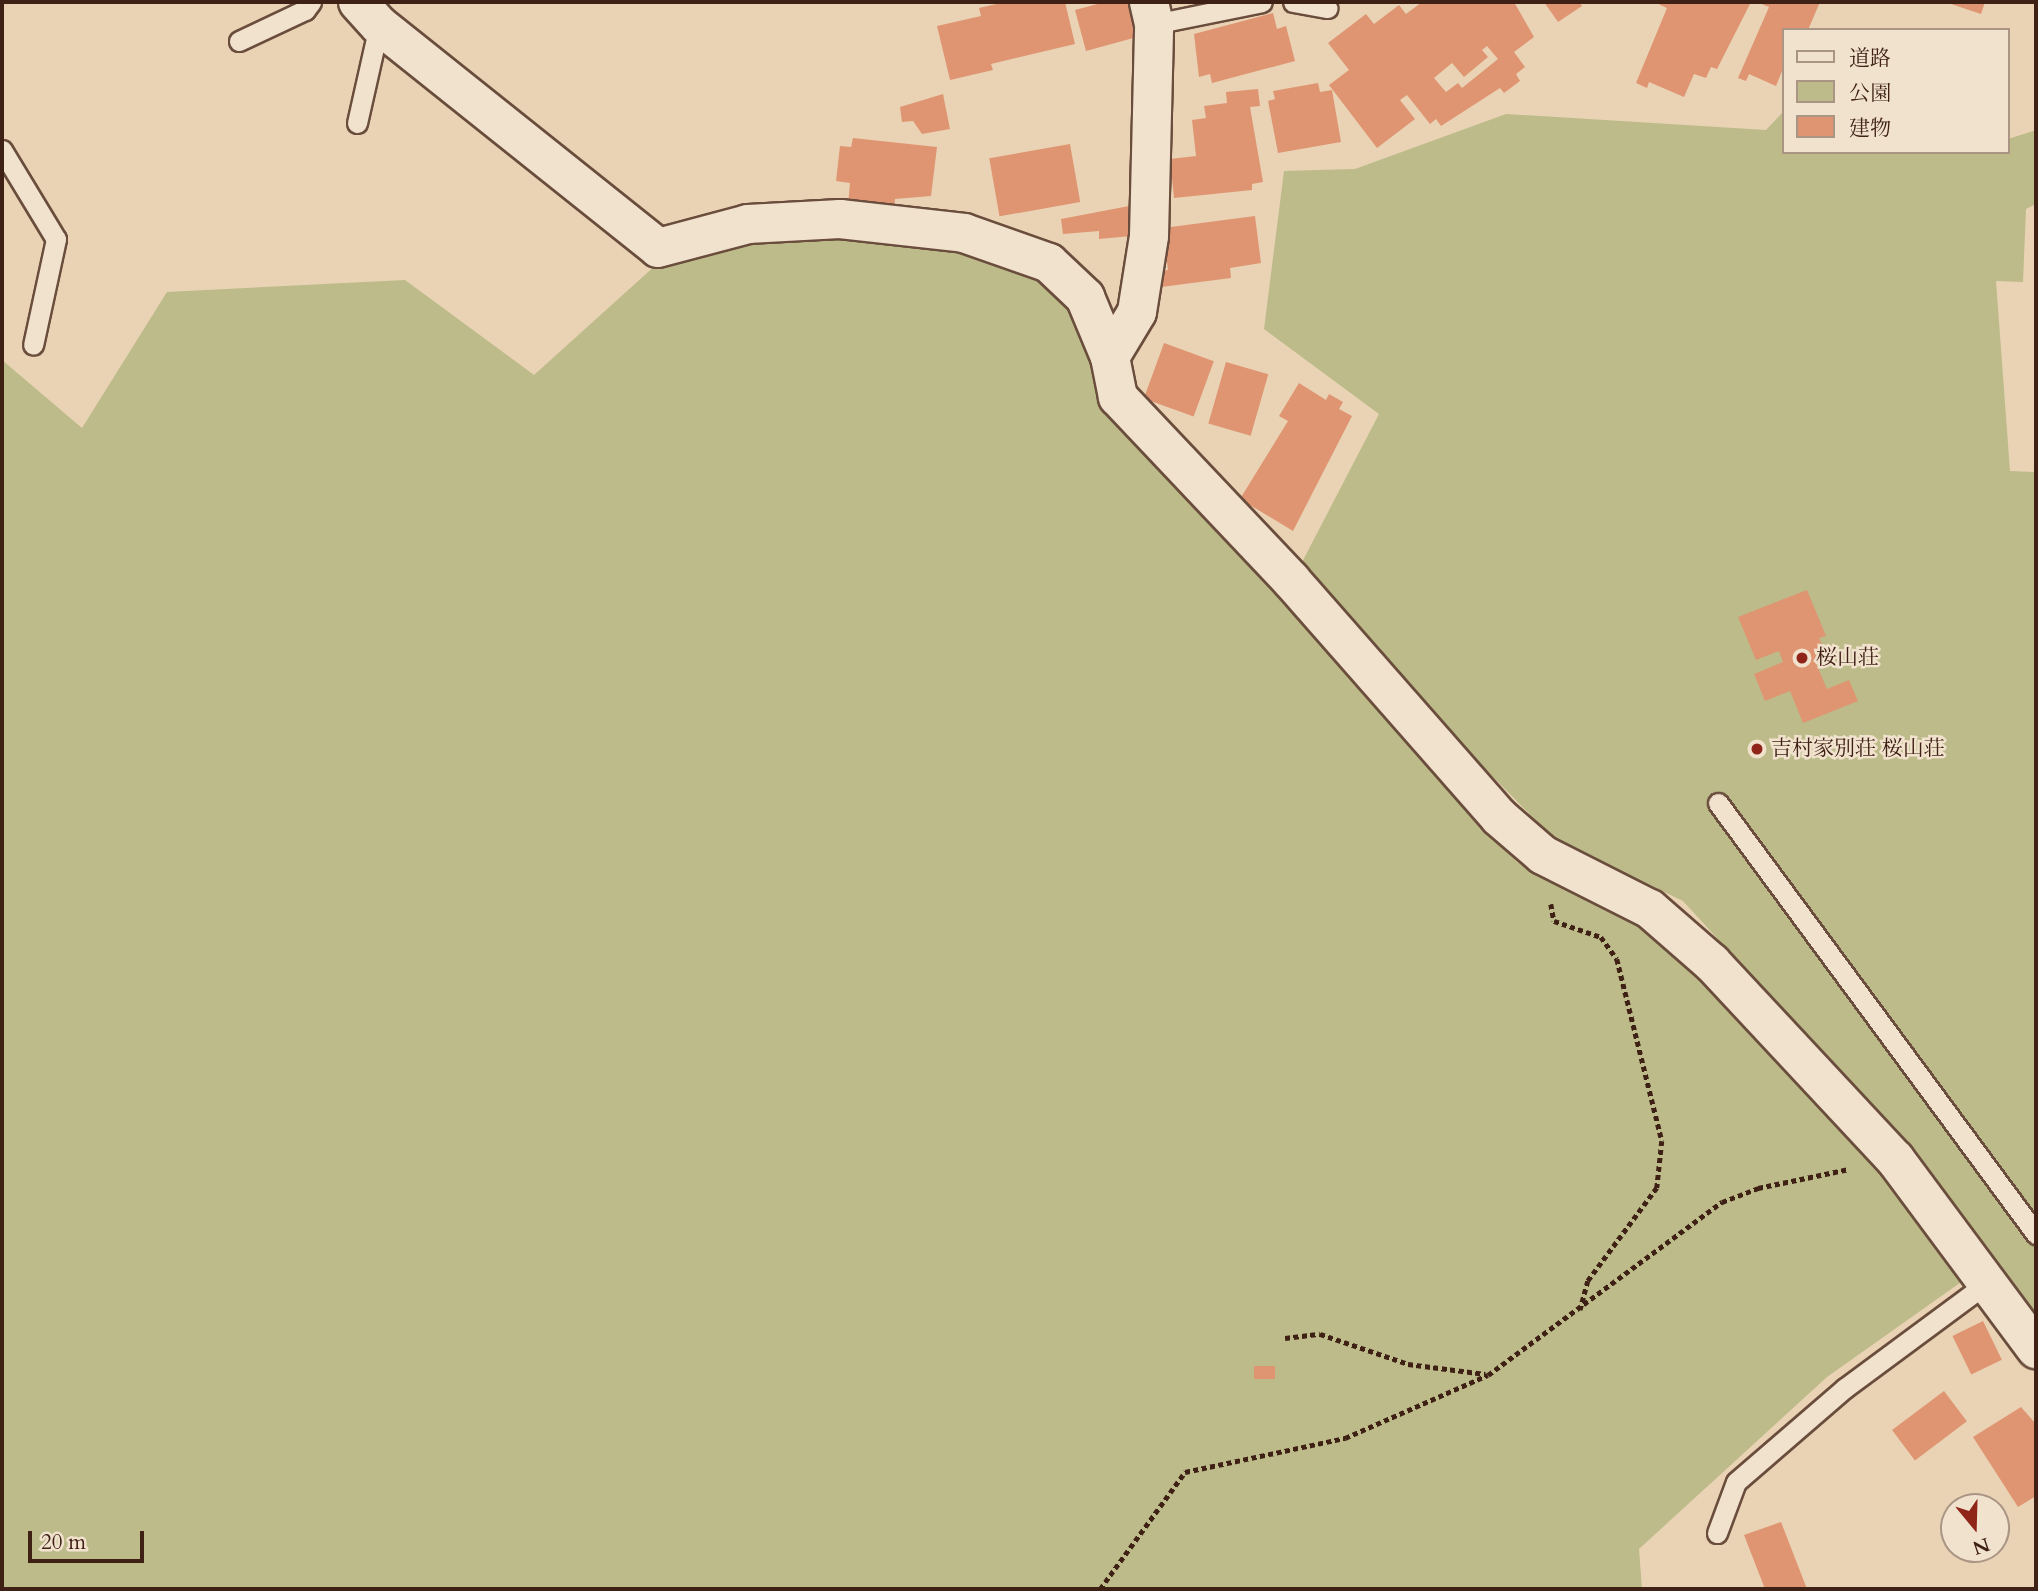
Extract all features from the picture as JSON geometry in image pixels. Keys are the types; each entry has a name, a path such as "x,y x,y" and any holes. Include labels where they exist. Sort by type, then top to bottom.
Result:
{"street":[{"path":"368,13 658,248 748,224 840,219 964,233 1049,264 1085,297 1110,357 1118,397 1291,580 1499,817 1542,855 1650,909 1712,963 1895,1160 2036,1349"},
{"path":"1110,357 1137,312 1149,236 1152,13"}],"lane":[{"path":"239,41 305,10 311,2"},
{"path":"1152,13 1262,2"},
{"path":"1293,2 1327,8"},
{"path":"357,123 368,13"},
{"path":"2,149 56,239 33,345"},
{"path":"1718,803 2036,1234"},
{"path":"1717,1533 1736,1482 1845,1388 1987,1283"}],"path":[{"path":"1542,855 1554,921 1601,937 1617,959 1662,1141 1657,1188 1588,1281 1580,1311"},
{"path":"1100,1589 1185,1472 1345,1438 1488,1375 1580,1311 1722,1202 1758,1188 1895,1160"},
{"path":"1285,1338 1320,1334 1408,1364 1488,1375"}],"green space":[{"path":"1783,112 1783,154 2010,154 2010,138 2036,130 2036,204 2026,209 2023,282 1996,281 2010,471 2036,472 2036,1327 1900,1138 1683,901 1554,839 1363,644 1299,568 1379,414 1264,329 1284,171 1355,169 1506,114 1766,130"},
{"path":"838,229 959,244 1041,278 1070,306 1108,408 1517,862 1638,923 1694,971 1858,1145 1964,1280 1827,1377 1639,1549 1642,1589 2,1589 2,360 82,428 167,292 405,280 534,375 657,264 750,235"}],"building":[{"path":"1005,2 1065,2 1075,44 991,64 993,70 950,80 937,26 981,16 979,8"},
{"path":"1105,2 1127,2 1137,37 1086,51 1075,10"},
{"path":"1422,2 1514,2 1534,37 1514,52 1525,67 1516,74 1520,81 1504,93 1500,88 1441,126 1436,119 1430,124 1407,95 1400,100 1415,119 1377,148 1329,85 1349,70 1328,43 1366,14 1374,24 1399,5 1406,14","holes":["1487,46 1498,59 1462,88 1458,83 1446,92 1434,78 1452,63 1464,77 1488,57 1482,50"]},
{"path":"1544,2 1579,2 1582,6 1558,22"},
{"path":"1654,2 1751,2 1717,69 1711,67 1706,78 1694,74 1684,97 1649,82 1647,88 1636,83 1667,8"},
{"path":"1757,2 1820,2 1809,28 1783,28 1783,68 1776,86 1749,74 1746,81 1738,78 1769,7"},
{"path":"1945,2 1985,2 1981,14"},
{"path":"1273,13 1277,29 1286,26 1295,61 1212,83 1210,74 1199,77 1194,34"},
{"path":"1318,83 1320,92 1332,90 1341,142 1278,153 1268,101 1275,99 1273,91"},
{"path":"1258,89 1260,106 1250,107 1263,182 1252,184 1252,190 1174,198 1170,159 1196,156 1192,120 1206,118 1204,106 1227,103 1226,92"},
{"path":"943,94 950,129 922,134 913,121 902,122 900,107"},
{"path":"853,138 937,147 931,196 895,199 894,210 848,205 850,183 836,181 840,146 851,147"},
{"path":"1070,144 1080,202 999,216 989,158"},
{"path":"1129,206 1132,236 1099,239 1099,231 1063,234 1061,219"},
{"path":"1255,216 1261,263 1230,268 1231,278 1161,287 1159,271 1168,270 1163,228"},
{"path":"1164,343 1214,361 1194,417 1144,398"},
{"path":"1226,362 1268,374 1251,436 1208,424"},
{"path":"1299,383 1326,400 1329,394 1343,402 1339,409 1352,416 1293,531 1240,499 1288,421 1279,416"},
{"name":"桜山荘","path":"1807,590 1826,636 1819,638 1827,656 1815,661 1827,689 1849,680 1858,701 1803,723 1790,691 1765,701 1754,674 1783,662 1779,651 1756,660 1738,617"},
{"path":"1983,1321 2002,1360 1971,1375 1952,1336"},
{"path":"1254,1366 1275,1366 1275,1379 1254,1379"},
{"path":"1944,1391 1967,1421 1915,1460 1892,1430"},
{"path":"2021,1407 2036,1424 2036,1496 2018,1507 1973,1437"},
{"path":"1781,1522 1807,1589 1765,1589 1744,1535"}],"place":[{"name":"桜山荘","path":"1802,658"},
{"name":"吉村家別荘 桜山荘","path":"1757,749"}]}
